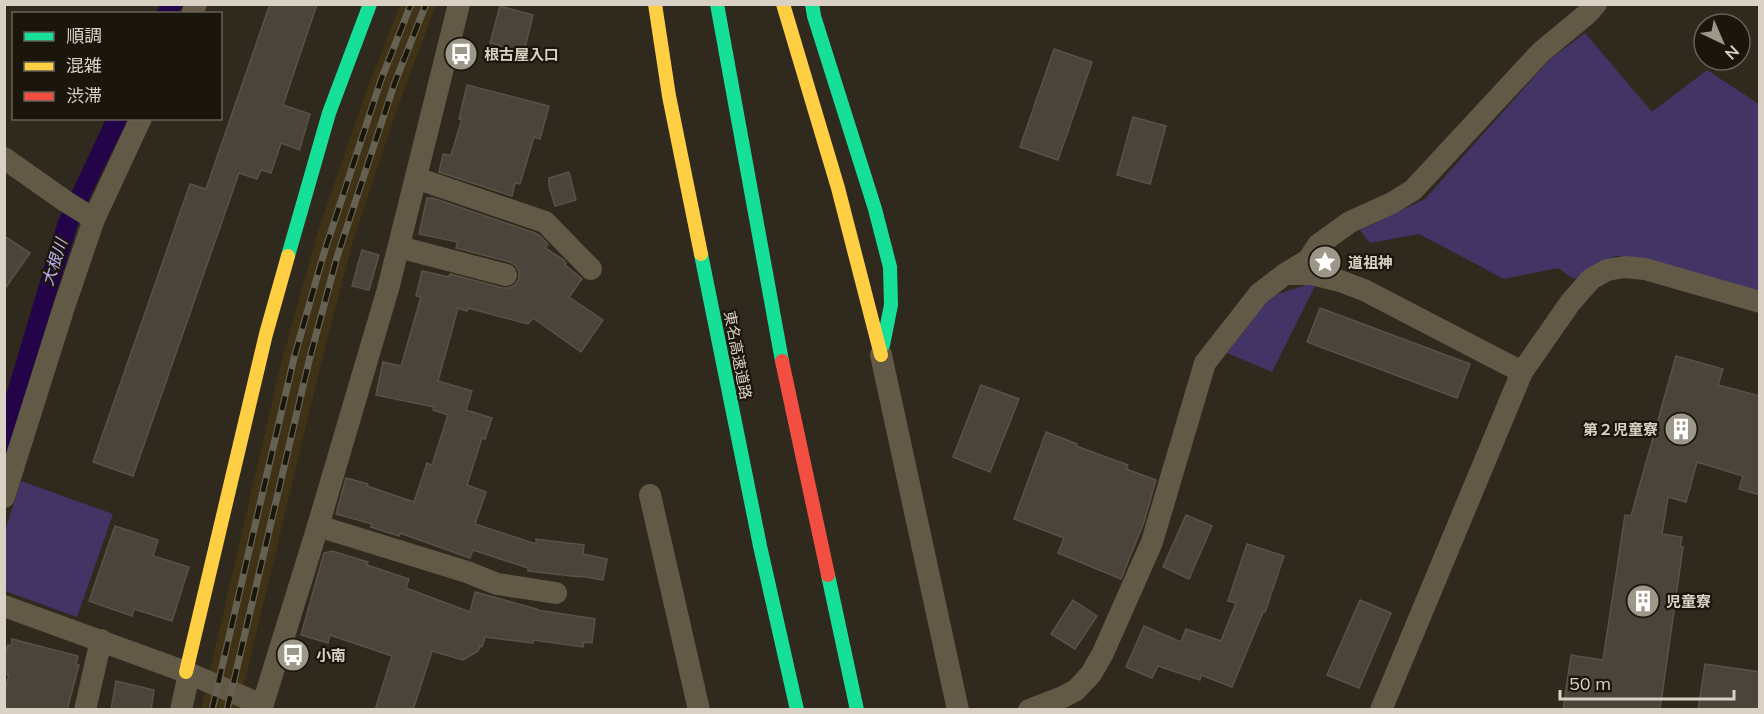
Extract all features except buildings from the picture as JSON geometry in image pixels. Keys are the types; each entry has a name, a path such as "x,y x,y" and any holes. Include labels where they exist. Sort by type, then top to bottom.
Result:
{"main road":[{"path":"187,673 266,334 329,112 370,4"},
{"name":"東名高速道路","path":"655,4 669,96 744,465 797,710"},
{"path":"717,4 774,326 857,710"},
{"path":"783,4 838,188 881,355"},
{"path":"812,4 835,87 875,209 890,267 891,305 881,355"}],"street":[{"path":"4,606 187,673 262,707 388,289 459,4"},
{"path":"1029,710 1063,697 1079,700 1090,674 1103,653 1152,543 1205,363 1259,294 1308,260 1318,245 1350,222 1392,203 1413,190 1541,52 1596,4"},
{"path":"4,497 64,307 81,211 140,120"},
{"path":"4,158 81,211"},
{"path":"416,178 545,222 591,269"},
{"path":"399,247 506,275"},
{"path":"1381,710 1522,372 1570,303 1591,279 1607,270 1625,267 1645,269 1760,302"},
{"path":"1285,274 1312,274 1364,290 1522,372"},
{"path":"881,355 957,710"},
{"path":"650,495 699,710"},
{"path":"318,526 467,572 497,584 556,593"},
{"path":"85,710 101,640"},
{"path":"181,710 187,673"}],"shaded area":[{"path":"400,5 436,5 397,109 353,241 321,363 238,709 201,710 281,364 318,231 366,92"},
{"path":"1585,33 1652,112 1704,72 1710,72 1759,104 1759,291 1639,258 1615,256 1589,274 1574,279 1558,268 1504,279 1419,234 1370,243 1360,230 1425,199 1550,59"},
{"path":"1310,284 1315,286 1272,372 1227,353 1271,296"},
{"path":"21,481 113,514 77,617 5,591 5,531"}],"water":[{"path":"160,4 183,5 180,12 156,12"},
{"name":"大根川","path":"106,120 128,120 81,215 5,457 5,398 58,221"}],"railway":[{"path":"212,710 294,358 324,253 381,80 411,4"},
{"path":"227,710 309,361 337,257 395,82 426,4"}],"traffic: fast":[{"path":"288,256 329,113 370,4"},
{"path":"717,4 782,361"},
{"path":"812,4 875,209 890,267 891,305 883,345"},
{"path":"701,254 760,546 797,710"},
{"path":"828,575 857,710"}],"traffic: slow":[{"path":"655,4 669,96 701,254"},
{"path":"783,4 838,188 881,355"},
{"path":"186,672 266,334 288,256"}],"traffic: jam":[{"path":"782,361 828,575"}],"place":[{"name":"根古屋入口","path":"461,54"},
{"name":"道祖神","path":"1325,262"},
{"name":"第２児童寮","path":"1681,429"},
{"name":"児童寮","path":"1643,601"},
{"name":"小南","path":"293,655"}]}
